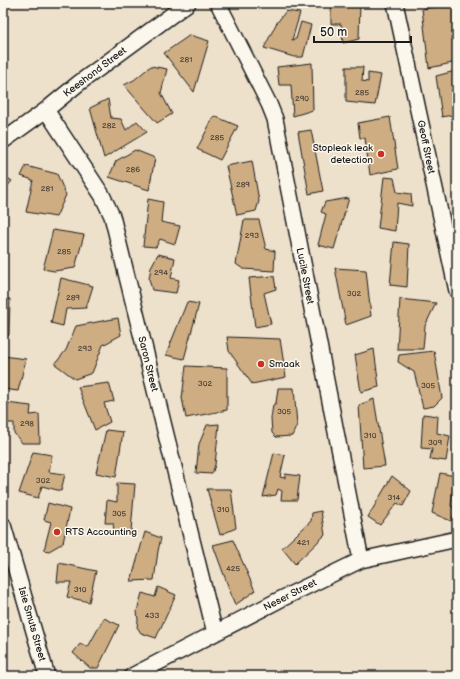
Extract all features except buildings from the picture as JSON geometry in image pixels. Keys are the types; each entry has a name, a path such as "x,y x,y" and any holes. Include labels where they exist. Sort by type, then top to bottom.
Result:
{"street":[{"name":"Keeshond Street","path":"3,140 46,110 78,83 188,3"},
{"name":"Lucile Street","path":"218,3 269,104 275,119 361,560"},
{"name":"Geoff Street","path":"395,3 457,291"},
{"name":"Saron Street","path":"46,110 102,195 112,216 215,633"},
{"name":"Isie Smuts Street","path":"3,525 47,676"},
{"name":"Neser Street","path":"132,676 286,596 361,560 457,539"}],"place":[{"name":"Stopleak leak detection","path":"381,154"},
{"name":"Smaak","path":"261,364"},
{"name":"RTS Accounting","path":"57,532"}]}
